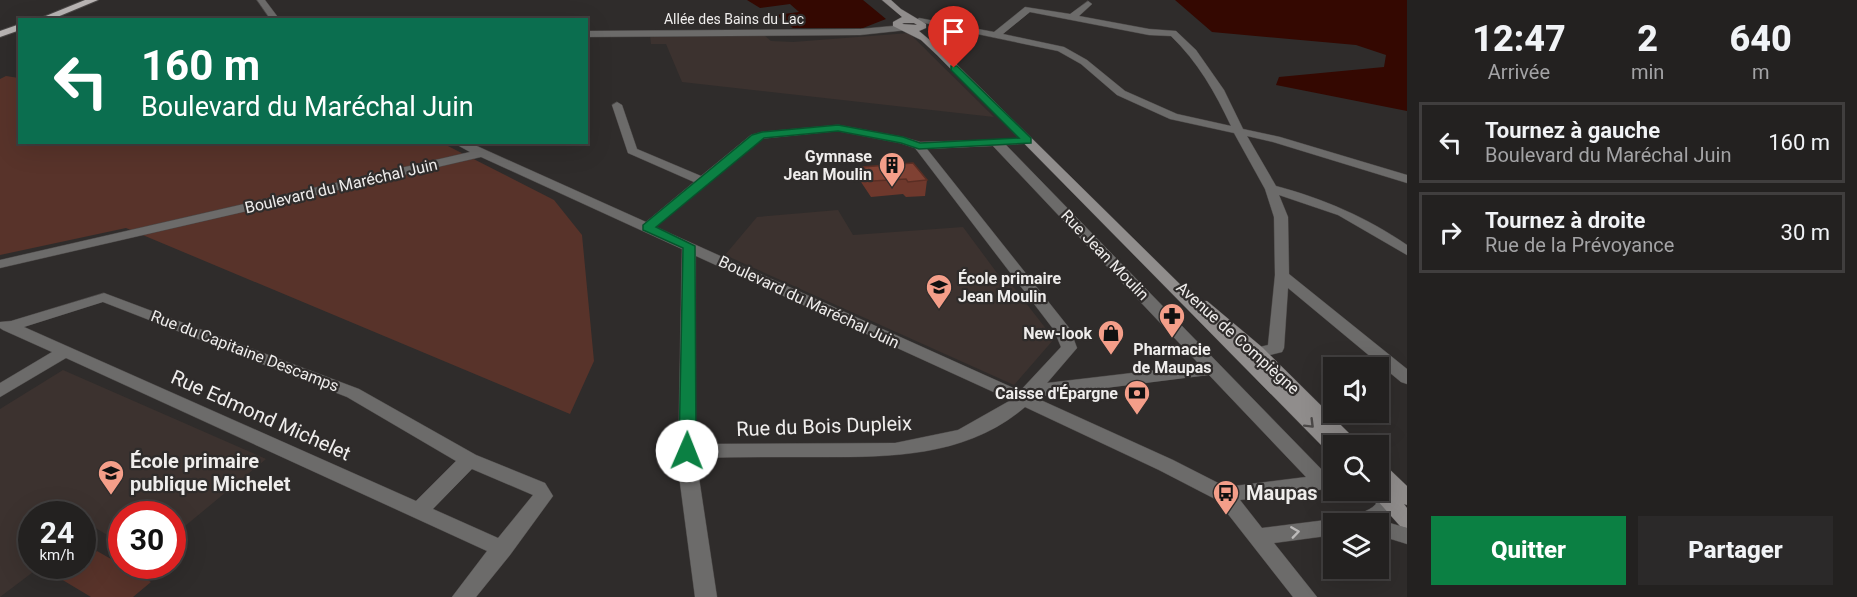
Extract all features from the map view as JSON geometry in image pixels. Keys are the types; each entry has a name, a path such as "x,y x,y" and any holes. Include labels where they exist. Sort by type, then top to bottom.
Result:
{"highway":[{"path":"35,18 82,0"},
{"path":"45,18 93,0"},
{"path":"0,32 18,26"}],"main road":[{"name":"Avenue de Compiègne","path":"886,0 1120,233 1341,435"},
{"name":"Avenue de Compiègne","path":"1250,354 1323,435"},
{"path":"1389,481 1407,498"},
{"path":"1388,501 1407,520"}],"street":[{"path":"261,0 274,18"},
{"path":"1072,17 1088,4"},
{"path":"996,35 1028,9 1149,32 1173,33 1204,67 1219,90 1270,189 1281,217 1282,275 1276,348 1250,354"},
{"name":"Allée des Bains du Lac","path":"588,34 860,32 911,25 945,25 1061,49 1084,62 1121,93 1174,117 1311,148 1407,179"},
{"path":"617,105 632,151 704,182"},
{"path":"648,227 762,135 838,128 903,140 919,146 1027,141"},
{"name":"Rue Jean Moulin","path":"996,142 1214,369 1323,476"},
{"path":"462,144 482,153"},
{"name":"Rue du Bois Dupleix","path":"687,451 895,450 964,435 1010,410 1027,395 1069,348 1062,329 919,146"},
{"name":"Boulevard du Maréchal Juin","path":"0,264 482,153 1027,395 1224,495"},
{"path":"1270,189 1311,198 1335,208 1361,220 1407,251"},
{"path":"689,246 687,468 706,597"},
{"path":"1282,275 1407,378"},
{"name":"Rue du Capitaine Descamps","path":"4,325 104,297 353,393 470,460 538,488 543,496 503,549"},
{"name":"Rue Edmond Michelet","path":"4,325 503,549"},
{"path":"0,391 64,352"},
{"path":"1027,395 1214,369"},
{"path":"419,511 470,460"},
{"path":"1224,495 1323,482"},
{"path":"1224,495 1306,597"},
{"path":"1389,499 1407,512"},
{"path":"1257,537 1323,528"},
{"path":"1389,530 1407,536"},
{"path":"463,597 503,549"}],"shaded area":[{"path":"747,0 863,0 886,19 863,28 793,28 776,15 799,12 790,4 760,8"},
{"path":"1175,0 1407,0 1407,111 1276,85 1279,77 1384,67 1386,55 1356,45 1212,32"},
{"path":"909,33 994,117 682,82 666,44 651,44 650,35 764,35 771,41 793,42"},
{"path":"6,76 18,78 18,144 444,144 554,200 582,235 594,361 570,414 126,228 0,255 0,79"},
{"name":"École primaire Jean Moulin","path":"838,210 853,235 963,227 1003,281 1008,280 1054,339 1014,385 725,255 757,217"},
{"name":"École primaire publique Michelet","path":"63,370 266,459 186,525 186,501 108,501 108,535 96,528 96,501 18,501 18,579 24,579 0,597 0,409"},
{"path":"96,552 108,557 108,579 146,579 151,582 133,597 91,597 61,579 96,579"}],"building":[{"path":"913,163 927,180 873,181 863,167"}],"place":[{"name":"Gymnase Jean Moulin","path":"892,188"},
{"name":"École primaire Jean Moulin","path":"939,310"},
{"name":"Pharmacie de Maupas","path":"1172,339"},
{"name":"New-look","path":"1111,356"},
{"name":"Caisse d'Épargne","path":"1137,416"},
{"name":"École primaire publique Michelet","path":"111,496"},
{"name":"Maupas","path":"1226,516"}],"route":[{"path":"687,451 689,246 648,227 762,135 838,128 903,140 919,146 1027,141 954,68"}]}
